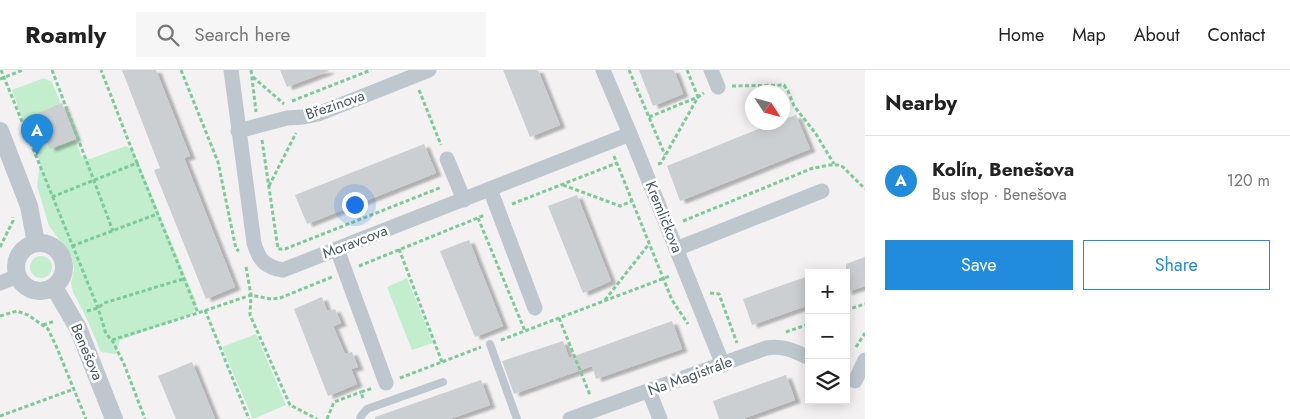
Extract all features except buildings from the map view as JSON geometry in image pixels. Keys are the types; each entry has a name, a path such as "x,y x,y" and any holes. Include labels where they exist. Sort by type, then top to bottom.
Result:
{"street":[{"name":"Moravcova","path":"231,70 254,243 257,255 265,264 275,269 283,270 630,134"},
{"name":"Březinova","path":"238,131 287,118 318,114 430,70"},
{"name":"Kremličkova","path":"603,70 723,365"},
{"path":"711,70 718,87"},
{"path":"0,130 29,206 36,243"},
{"path":"447,159 464,200"},
{"path":"490,190 535,308"},
{"path":"676,248 822,191"},
{"path":"36,243 49,244 60,252 65,264 63,277 59,283 47,291 40,292 26,287 21,282 16,269 19,255 23,250 36,243"},
{"path":"337,249 386,383"},
{"path":"0,283 18,276"},
{"name":"Benešova","path":"54,287 83,339 114,419"},
{"name":"Na Magistrále","path":"570,419 766,348 775,346 792,350 805,356"},
{"path":"856,381 865,360"},
{"path":"649,391 660,419"}],"lane":[{"path":"490,344 517,419"},
{"path":"360,419 368,409 443,382"}],"path":[{"path":"1,70 98,308 106,334 112,340 124,364 145,419"},
{"path":"0,79 23,70"},
{"path":"52,70 113,231"},
{"path":"101,70 198,313"},
{"path":"181,70 218,162 236,249 245,255"},
{"path":"251,70 278,249 285,249 456,182"},
{"path":"275,108 371,70"},
{"path":"628,70 665,156"},
{"path":"687,70 698,97"},
{"path":"252,76 284,104"},
{"path":"649,117 718,87 784,85 794,106 816,134 834,164"},
{"path":"418,88 447,159"},
{"path":"644,168 661,162 698,97"},
{"path":"268,187 304,117"},
{"path":"608,143 672,300 688,324 691,332"},
{"path":"52,197 137,163"},
{"path":"112,340 251,294 271,299 280,298 617,163"},
{"path":"659,163 662,172"},
{"path":"693,242 683,221 813,168 834,164 839,165 865,189"},
{"path":"562,184 620,206 632,201"},
{"path":"72,246 157,214"},
{"path":"0,247 13,221 13,215"},
{"path":"478,218 525,330"},
{"path":"604,301 649,243"},
{"path":"399,249 442,362"},
{"path":"246,263 251,294 250,315 290,406 317,419"},
{"path":"327,419 334,402 685,270"},
{"path":"43,325 72,317 98,308 104,303 183,278"},
{"path":"706,292 719,294 738,346"},
{"path":"850,309 865,304"},
{"path":"205,310 249,419"},
{"path":"0,316 17,311 28,315 48,329 86,419"},
{"path":"559,318 597,410"},
{"path":"780,333 805,325"},
{"path":"0,416 74,389"},
{"path":"361,392 368,409"}],"green space":[{"path":"44,78 52,82 82,157 90,159 126,146 134,152 197,304 192,314 120,340 116,354 101,352 73,292 71,283 74,269 72,257 49,226 37,186 40,162 12,90"},
{"path":"41,256 49,259 52,267 49,275 41,278 33,275 30,267 33,259"},
{"path":"407,278 433,343 412,350 387,287"},
{"path":"256,334 286,405 253,419 222,347"}],"place":[{"name":"Kolín, Benešova","path":"37,155"}]}
